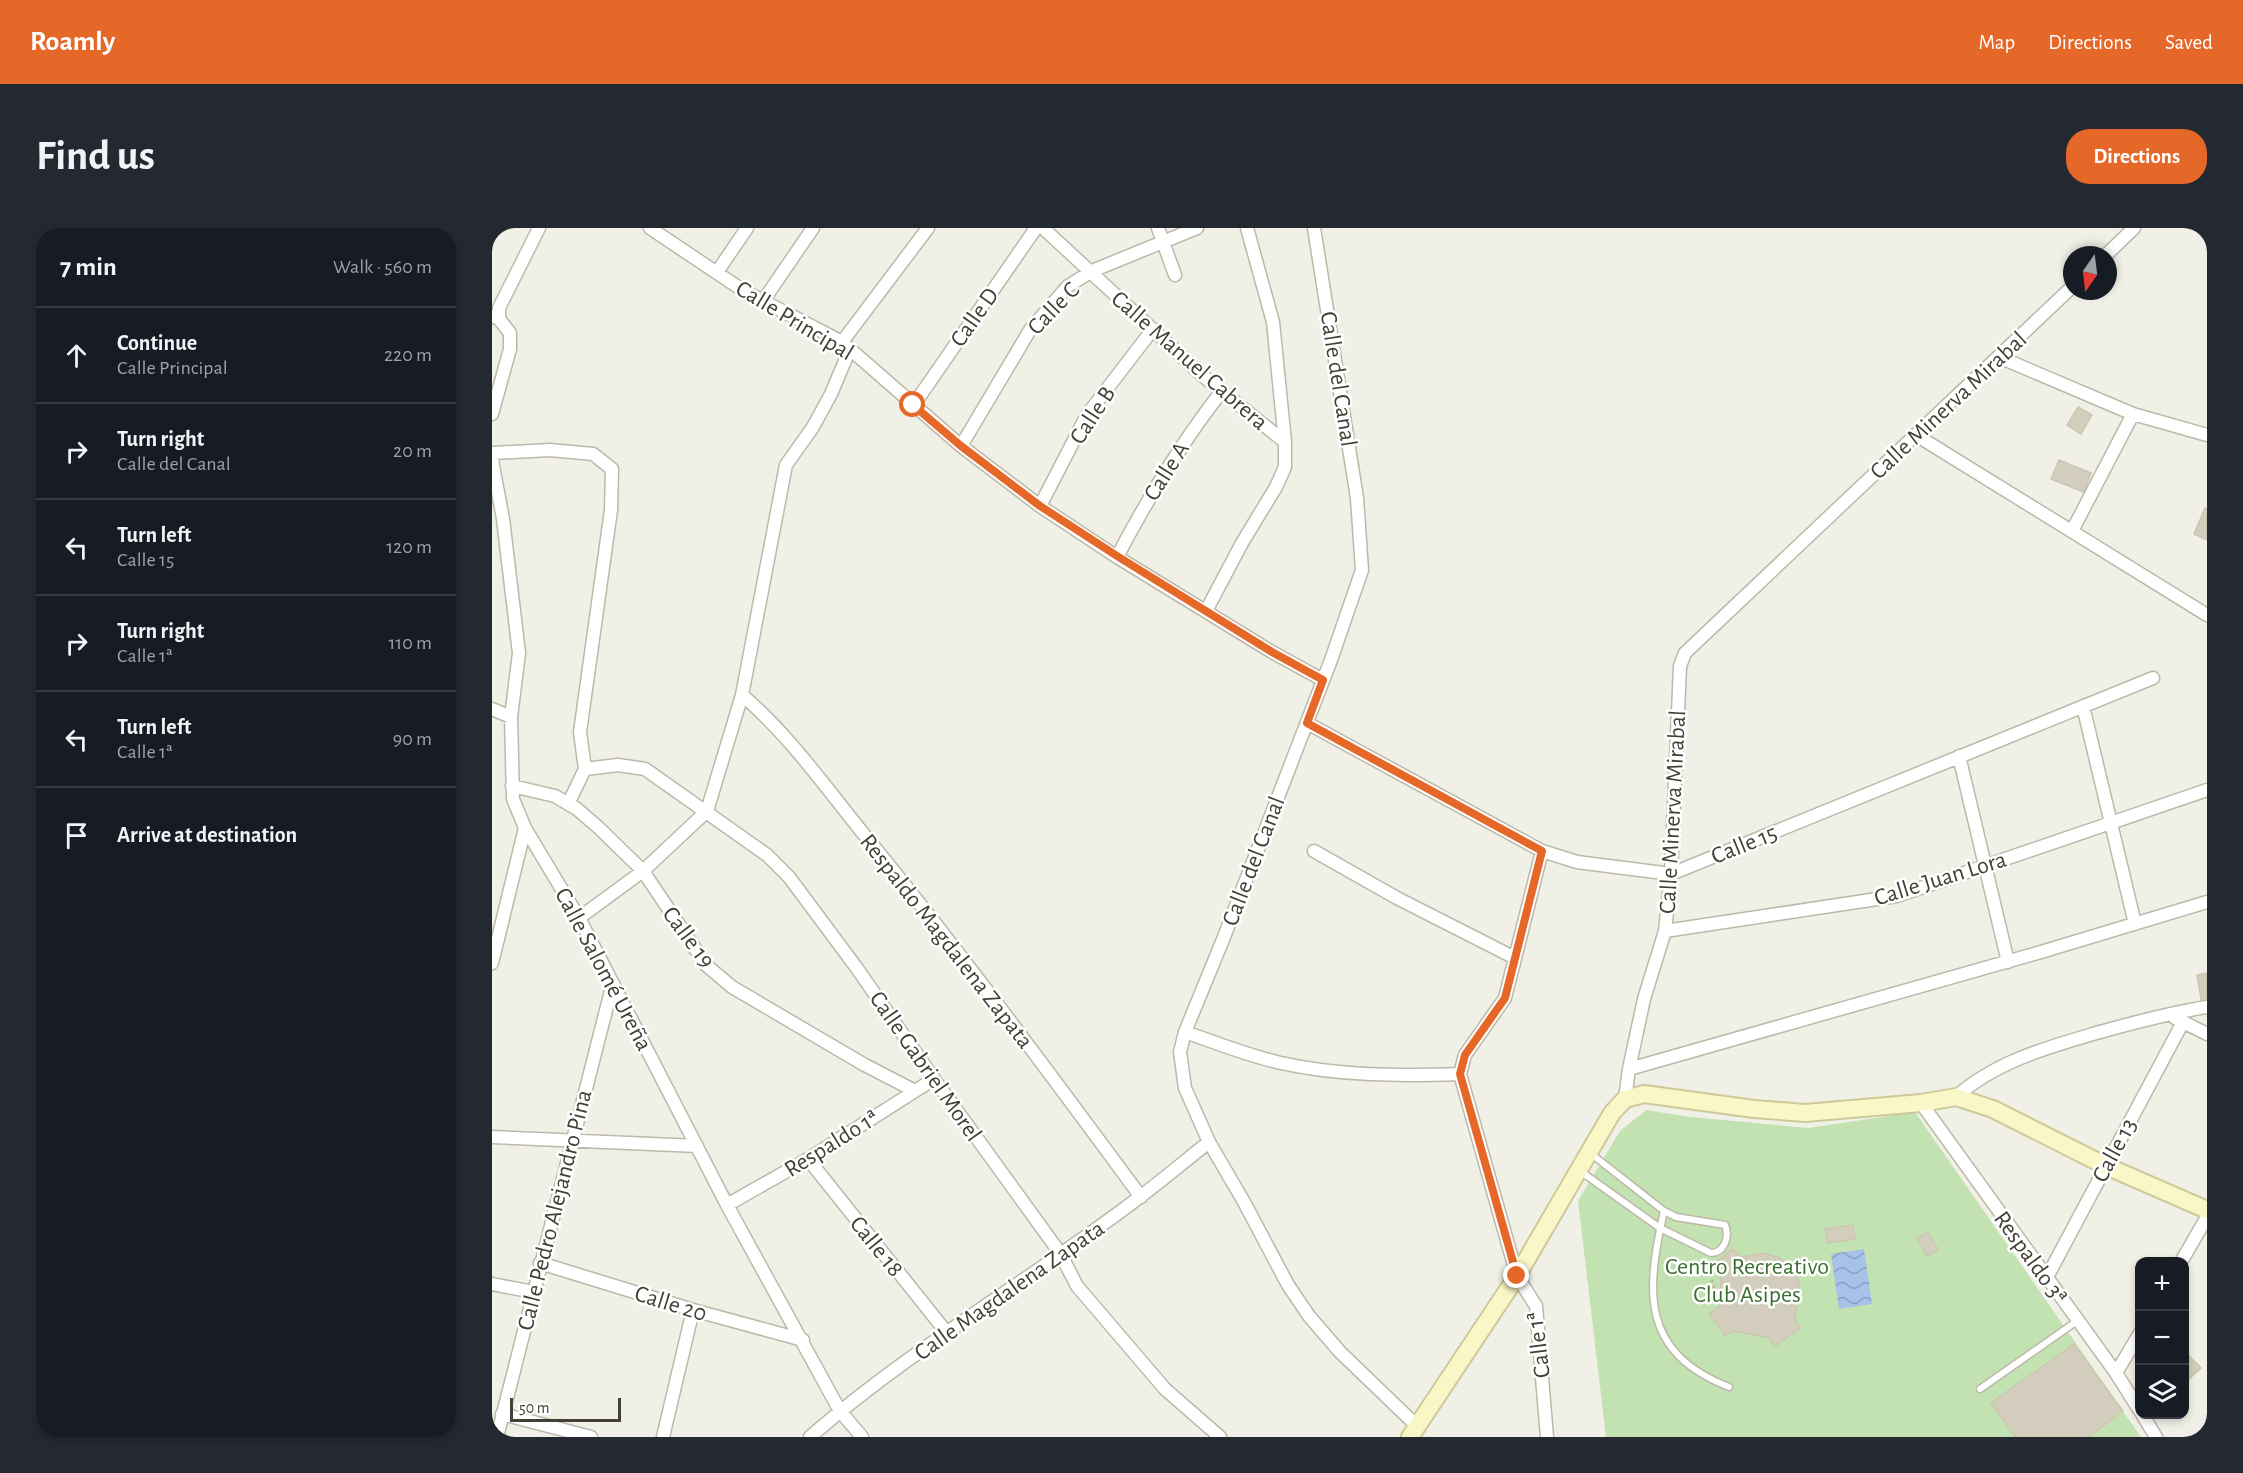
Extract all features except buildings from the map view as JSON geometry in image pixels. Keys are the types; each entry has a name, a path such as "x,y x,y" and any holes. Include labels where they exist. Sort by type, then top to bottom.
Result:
{"street":[{"path":"492,414 510,349 510,333 496,311 539,228"},
{"name":"Calle Principal","path":"651,228 763,301 846,346 961,446 1040,506 1272,652 1323,680"},
{"path":"717,272 747,228"},
{"path":"763,301 813,228"},
{"path":"579,918 643,871 707,811 742,695 786,465 822,410 840,375 846,346 928,228"},
{"name":"Calle D","path":"913,405 1036,228"},
{"name":"Calle Manuel Cabrera","path":"1043,228 1222,391 1285,442"},
{"path":"1158,228 1175,275"},
{"name":"Calle C","path":"961,446 1030,330 1068,286 1092,271 1197,228"},
{"path":"1206,611 1285,467 1285,442 1273,322 1247,228"},
{"name":"Calle del Canal","path":"1314,228 1358,498 1362,570 1307,723 1185,1032 1180,1052 1185,1088 1209,1142 1288,1285 1309,1316 1414,1432"},
{"path":"2115,246 2134,228"},
{"name":"Calle Minerva Mirabal","path":"1625,1099 1644,999 1665,931 1671,874 1680,666 1685,653 2063,296"},
{"name":"Calle B","path":"1040,506 1087,416 1153,329"},
{"path":"1999,357 2133,414 2207,435"},
{"name":"Calle A","path":"1117,556 1145,504 1193,428 1222,391"},
{"path":"2072,531 2133,414"},
{"path":"1916,435 2207,615"},
{"path":"492,453 550,450 594,454 612,468 611,510 580,732 585,769 568,804"},
{"name":"Calle Salomé Ureña","path":"492,460 493,477 503,519 519,653 511,717 513,799 525,828 579,918 727,1205 840,1411 862,1437"},
{"name":"Calle 15","path":"1307,723 1542,851 1577,862 1671,874 2153,678"},
{"name":"Respaldo Magdalena Zapata","path":"742,695 767,716 888,864 973,971 1141,1197"},
{"path":"2083,706 2135,924"},
{"path":"492,709 511,717"},
{"path":"1959,756 2008,962"},
{"name":"Calle Gabriel Morel","path":"585,769 618,765 645,769 766,855 789,877 1060,1253 1077,1286 1165,1389 1220,1437"},
{"name":"Calle 19","path":"512,786 555,796 599,828 643,871 706,965 732,987 915,1091"},
{"name":"Calle Juan Lora","path":"1665,931 1898,896 2207,790"},
{"path":"492,963 525,828"},
{"path":"1314,851 1397,898 1515,958"},
{"path":"1185,1032 1281,1063 1345,1072 1460,1074 1465,1055 1505,998 1542,851"},
{"path":"1629,1069 2008,962 2207,902"},
{"name":"Calle Pedro Alejandro Pina","path":"497,1437 613,983"},
{"path":"1956,1097 1991,1070 2053,1045 2166,1014 2207,1007"},
{"path":"2166,1014 2207,1034"},
{"name":"Calle 13","path":"2046,1279 2183,1022"},
{"name":"Calle 1ª","path":"1460,1074 1517,1276 1536,1306 1547,1437"},
{"name":"Respaldo 1ª","path":"727,1205 808,1159 934,1079"},
{"path":"1414,1432 1517,1276 1612,1113 1625,1099 1644,1094 1754,1109 1805,1113 1921,1103 1956,1097 1993,1109 2106,1166 2207,1210"},
{"name":"Respaldo 3ª","path":"1921,1103 2116,1373 2135,1403"},
{"path":"492,1137 697,1146"},
{"name":"Calle Magdalena Zapata","path":"810,1437 840,1411 947,1333 1141,1197 1209,1142"},
{"name":"Calle 18","path":"808,1159 947,1333"},
{"path":"2184,1257 2207,1217"},
{"name":"Calle 20","path":"540,1263 693,1310 802,1340"},
{"path":"492,1284 533,1292"},
{"path":"663,1437 693,1310"},
{"path":"2116,1373 2135,1340"},
{"path":"502,1414 591,1437"},
{"name":"Respaldo 3ª","path":"2145,1419 2156,1437"}],"lane":[{"path":"1580,1171 1660,1228 1705,1251 1717,1253 1723,1247 1727,1232 1725,1225 1676,1217 1664,1211 1590,1153"},
{"path":"1664,1211 1653,1268 1653,1305 1662,1334 1683,1360 1705,1378 1729,1388"},
{"path":"1980,1389 2077,1321"}],"path":[{"path":"1705,1251 1716,1297"}],"green space":[{"name":"Centro Recreativo Club Asipes","path":"1646,1110 1690,1117 1809,1128 1915,1112 2141,1437 1606,1437 1578,1201 1620,1131"}],"water":[{"path":"1864,1249 1872,1304 1839,1309 1831,1254"}],"route":[{"path":"913,405 961,446 1040,506 1272,652 1323,680 1307,723 1542,851 1505,998 1465,1055 1460,1074 1517,1276"}]}
